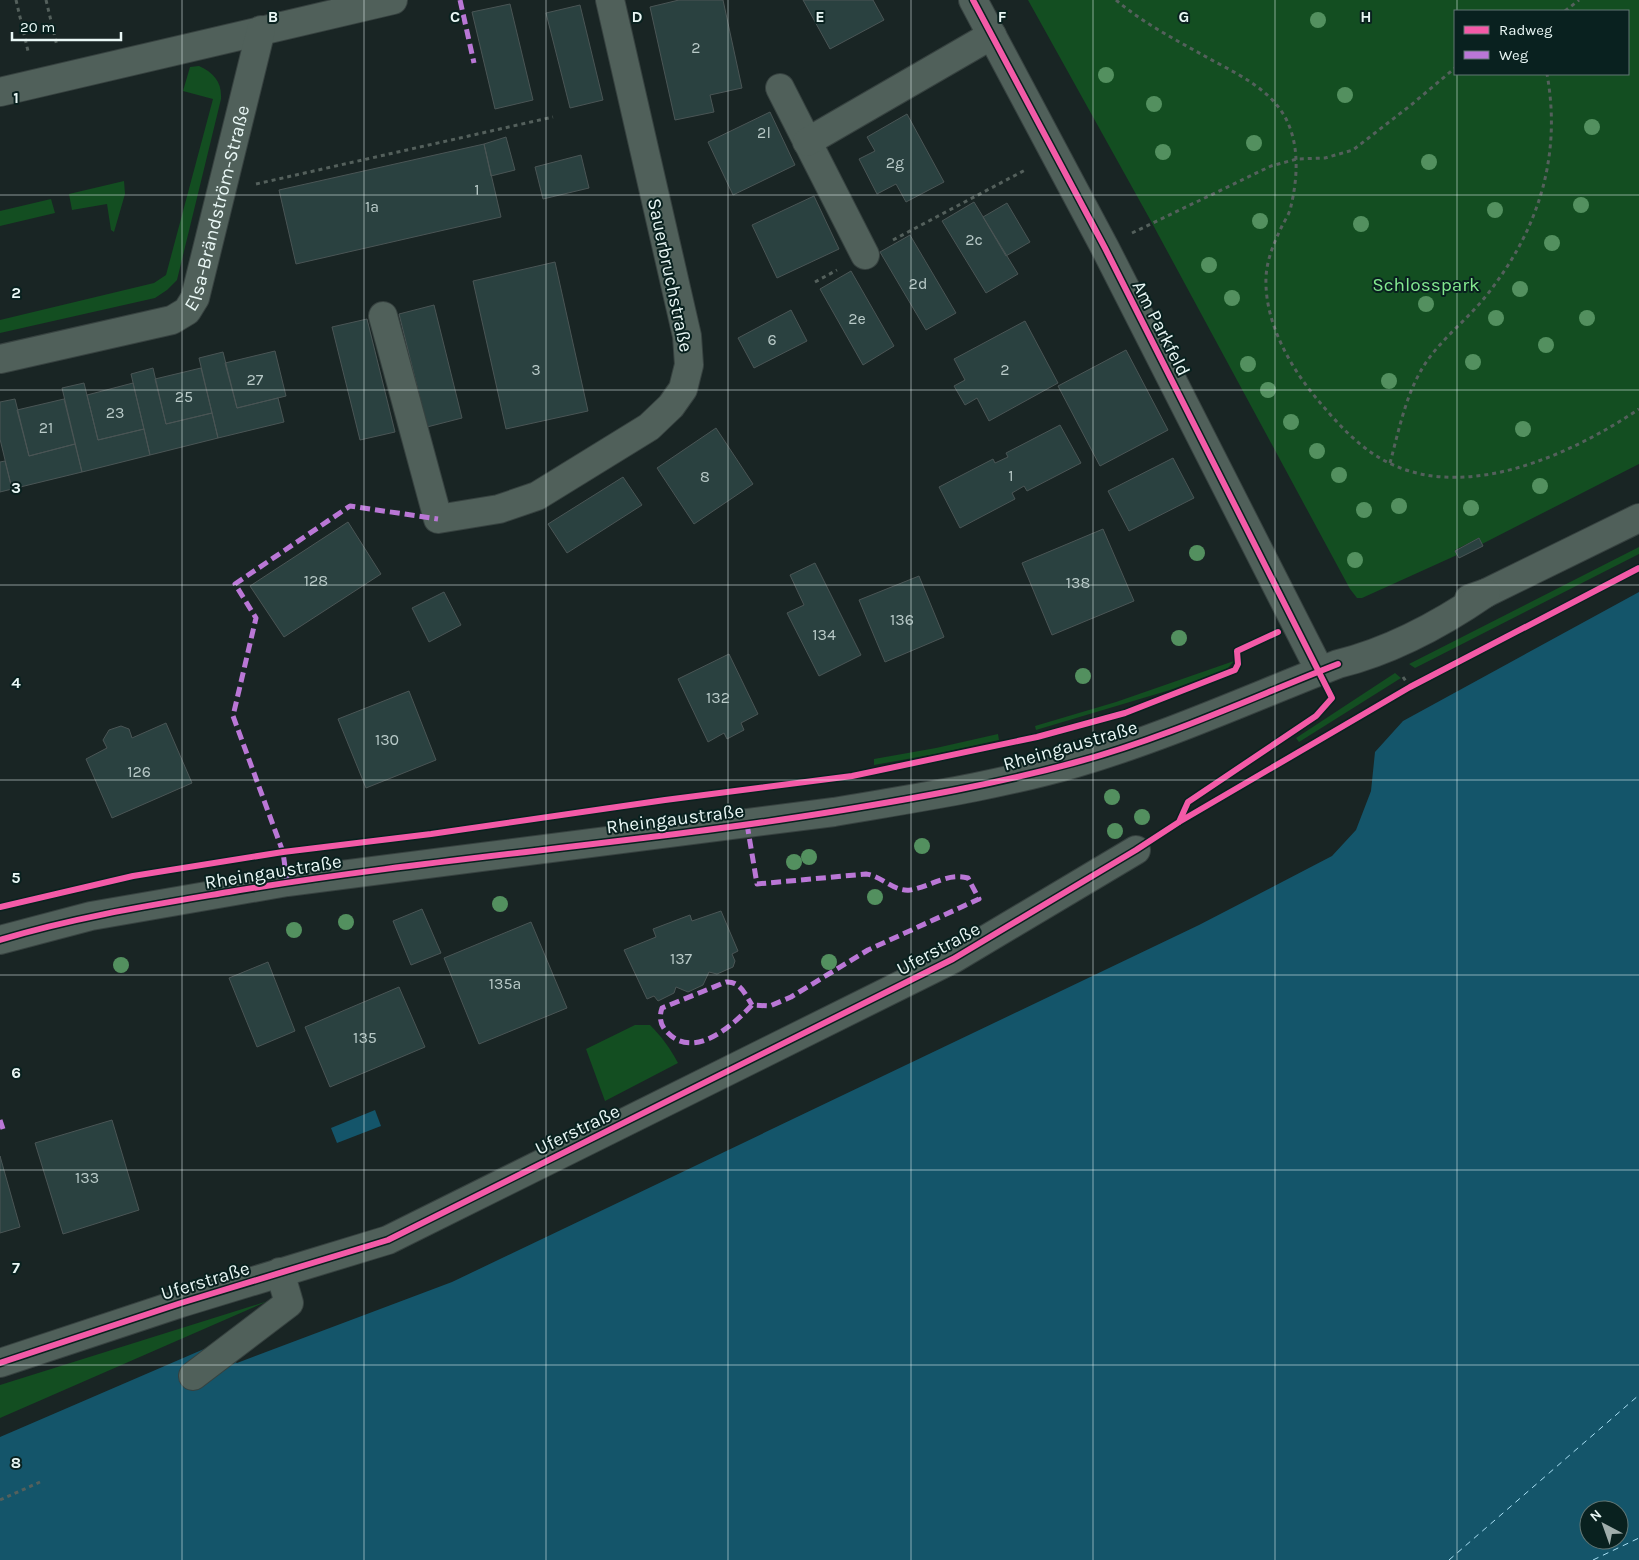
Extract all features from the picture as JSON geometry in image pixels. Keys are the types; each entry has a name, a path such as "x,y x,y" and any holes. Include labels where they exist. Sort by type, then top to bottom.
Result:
{"street":[{"path":"0,92 393,0"},
{"name":"Sauerbruchstraße","path":"383,316 438,519 499,509 536,496 649,427 671,406 683,389 689,365 687,336 610,0"},
{"name":"Am Parkfeld","path":"973,0 1329,668"},
{"name":"Elsa-Brändström-Straße","path":"0,359 172,320 187,311 195,298 261,30"},
{"path":"808,142 992,36"},
{"path":"780,88 865,255"},
{"name":"Rheingaustraße","path":"0,940 91,916 287,882 834,812 943,792 1075,763 1154,738 1329,668 1387,649 1444,620 1486,593 1639,518"},
{"name":"Uferstraße","path":"0,1363 181,1303 388,1240 953,959 1136,850"},
{"path":"193,1376 247,1333 290,1303 280,1272"}],"path":[{"path":"16,0 35,83"},
{"path":"46,0 64,77"},
{"path":"1116,0 1145,21 1247,79 1274,101 1290,127 1297,159 1291,207 1272,247 1267,268 1266,284 1269,308 1278,335 1294,366 1312,392 1338,422 1366,448 1390,463 1416,473 1440,478 1486,476 1546,459 1600,434 1639,409"},
{"path":"1566,10 1579,0"},
{"path":"1105,248 1152,223 1271,166 1297,159 1326,158 1353,150 1454,69"},
{"path":"1390,463 1415,382 1426,363 1440,345 1485,298 1510,265 1536,214 1549,160 1552,137 1552,109 1547,75"},
{"path":"221,192 553,117"},
{"path":"815,282 1056,153"},
{"path":"0,1500 40,1482"}],"green space":[{"name":"Schlosspark","path":"1028,0 1639,0 1639,464 1482,544 1479,538 1455,550 1457,555 1362,598 1357,598 1350,589 1152,223"},
{"path":"199,66 216,79 220,88 221,99 177,280 155,298 0,333 0,320 154,283 166,275 213,99 183,91 190,67"},
{"path":"124,181 125,194 114,232 111,230 107,204 72,210 69,194"},
{"path":"51,199 55,213 0,226 0,211"},
{"path":"1639,547 1639,554 1415,668 1409,664"},
{"path":"1234,661 1228,668 1222,671 1170,690 1036,730 1035,726 1116,702"},
{"path":"1395,673 1401,678 1299,742 1296,738"},
{"path":"998,734 999,740 874,765 874,759"},
{"path":"635,1025 650,1025 666,1043 678,1063 605,1101 586,1049"},
{"path":"268,1301 0,1418 0,1385"}],"water":[{"path":"1639,592 1639,1560 0,1560 0,1437 211,1346 237,1363 452,1282 1199,925 1332,856 1356,830 1371,791 1375,752 1403,721"},
{"path":"375,1110 381,1126 337,1143 331,1128"}],"building":[{"path":"679,0 723,0 742,88 710,95 714,112 675,120 650,7"},
{"path":"803,0 873,0 884,20 830,49"},
{"path":"510,4 533,100 495,109 472,12"},
{"path":"580,5 603,100 570,108 546,13"},
{"path":"770,112 795,165 733,195 708,142"},
{"path":"907,114 944,182 906,202 896,184 877,194 859,159 875,151 867,137"},
{"path":"506,137 515,170 491,176 484,144"},
{"path":"484,144 501,217 296,264 279,190"},
{"path":"581,155 589,188 543,199 535,167"},
{"path":"814,196 839,249 777,278 752,225"},
{"path":"974,202 1018,274 986,293 942,221"},
{"path":"1007,203 1030,242 1006,256 983,217"},
{"path":"910,235 956,313 926,330 880,252"},
{"path":"555,262 588,411 506,429 473,281"},
{"path":"851,271 894,346 863,365 820,289"},
{"path":"434,305 462,418 427,427 399,314"},
{"path":"791,310 807,341 754,368 738,338"},
{"path":"367,319 395,432 360,440 332,327"},
{"path":"1025,321 1058,383 989,421 977,398 965,405 954,386 965,380 954,359"},
{"path":"1126,350 1168,430 1100,466 1058,386"},
{"path":"275,351 286,396 237,408 225,363"},
{"path":"223,352 237,408 278,398 284,422 218,438 199,358"},
{"path":"153,368 166,424 212,413 218,438 150,455 131,374"},
{"path":"201,368 212,413 166,424 155,379"},
{"path":"84,383 98,440 144,429 150,455 82,472 62,388"},
{"path":"133,383 144,429 98,440 87,395"},
{"path":"15,399 29,456 75,444 82,472 12,489 0,439 0,402"},
{"path":"64,399 75,444 29,456 17,410"},
{"path":"1060,425 1081,463 1027,491 1024,486 1012,493 1015,499 960,528 939,487 993,459 995,463 1008,457 1006,453"},
{"path":"716,428 753,484 694,524 657,468"},
{"path":"1173,458 1194,498 1129,531 1108,491"},
{"path":"5,461 12,489 0,492 0,462"},
{"path":"623,477 642,505 567,553 548,524"},
{"path":"348,522 381,574 284,637 250,586"},
{"path":"1103,529 1134,601 1052,635 1022,563"},
{"path":"1479,538 1483,546 1459,558 1455,551"},
{"path":"815,563 861,655 819,676 787,613 804,605 790,575"},
{"path":"919,576 944,637 885,662 859,600"},
{"path":"444,592 461,625 429,642 412,608"},
{"path":"729,654 758,714 741,723 744,730 727,739 724,733 708,742 678,679"},
{"path":"409,691 436,760 366,788 338,719"},
{"path":"166,723 192,783 112,818 86,759 107,748 103,740 109,730 121,726 129,729 132,738"},
{"path":"422,909 441,953 411,965 393,921"},
{"path":"721,911 738,951 732,954 735,961 733,967 717,974 709,972 703,985 688,992 676,987 674,993 658,1001 654,996 647,999 624,950 656,937 653,929 690,915 692,921"},
{"path":"531,922 567,1008 479,1044 444,958"},
{"path":"268,962 295,1031 257,1047 229,978"},
{"path":"399,987 425,1047 330,1087 305,1027"},
{"path":"112,1120 139,1210 63,1234 35,1143"},
{"path":"0,1156 20,1227 0,1233"}],"ferry route":[{"path":"1449,1560 1639,1395"},
{"path":"1593,1560 1639,1538"}],"marked path":[{"path":"460,0 474,63"},
{"path":"287,882 283,852 233,716 256,618 235,584 350,506 438,519"},
{"path":"747,824 757,884 866,874 872,875 899,889 910,890 946,878 961,877 968,878 979,899 868,950 791,997 770,1006 752,1005 734,1022 712,1037 689,1043 678,1040 667,1032 661,1021 662,1008 726,982 739,986 752,1005"},
{"path":"0,1120 3,1129"}],"cycle path":[{"path":"973,0 1105,248 1332,698 1316,716 1188,802 1179,822"},
{"path":"0,1363 181,1303 388,1240 953,959 1136,850 1179,822 1410,687 1639,568"},
{"path":"0,907 133,876 283,852 431,834 665,800 852,776 1037,737 1125,713 1235,670 1238,664 1237,651 1278,632"},
{"path":"0,940 85,918 229,892 381,870 761,823 985,784 1044,771 1141,742 1338,664"}]}
